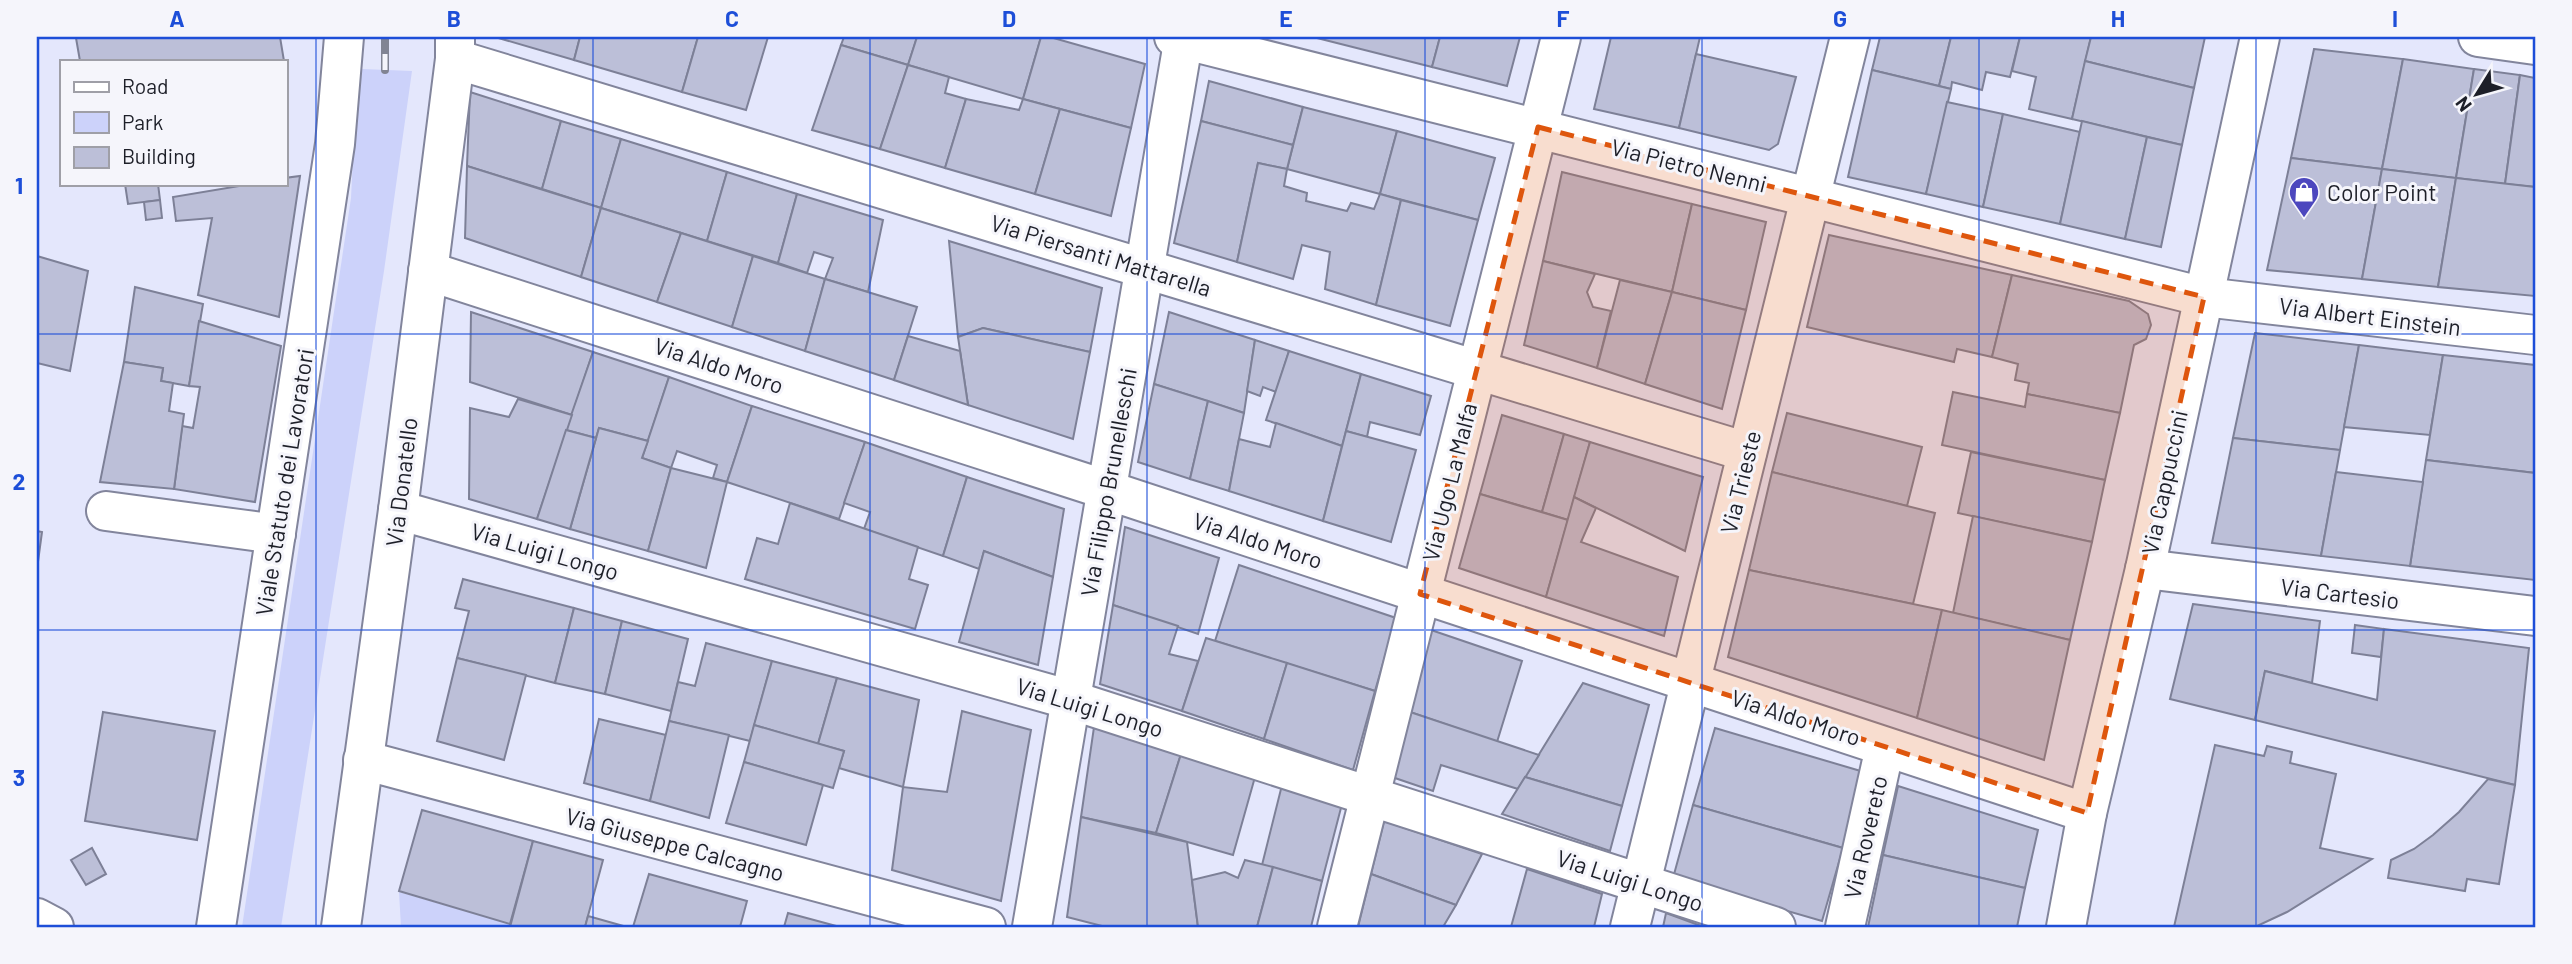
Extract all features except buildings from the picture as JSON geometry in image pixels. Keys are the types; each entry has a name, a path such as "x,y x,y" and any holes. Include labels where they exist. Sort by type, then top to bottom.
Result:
{"street":[{"name":"Viale Statuto dei Lavoratori","path":"216,927 335,144 344,37"},
{"name":"Via Ugo La Malfa","path":"1337,927 1561,37"},
{"name":"Via Trieste","path":"1630,927 1850,37"},
{"name":"Via Cappuccini","path":"2066,927 2087,813 2145,569 2260,37"},
{"path":"2478,37 2535,45"},
{"name":"Via Pietro Nenni","path":"1180,38 2204,297"},
{"name":"Via Filippo Brunelleschi","path":"1032,927 1145,268 1180,38"},
{"name":"Via Piersanti Mattarella","path":"455,48 1145,268 1747,452"},
{"name":"Via Donatello","path":"341,927 398,510 455,48"},
{"name":"Via Aldo Moro","path":"428,271 1107,490 2087,813"},
{"name":"Via Albert Einstein","path":"2204,297 2535,335"},
{"name":"Via Luigi Longo","path":"398,510 1071,700 1776,927"},
{"path":"106,511 276,534"},
{"name":"Via Cartesio","path":"2145,569 2535,616"},
{"name":"Via Rovereto","path":"1845,927 1885,747"},
{"name":"Via Giuseppe Calcagno","path":"363,760 986,927"},
{"path":"37,918 54,927"}],"highlighted area":[{"path":"1538,127 2204,297 2087,813 1420,594"}],"green space":[{"path":"362,69 412,71 384,271 281,927 242,927 351,198 354,136"},
{"path":"399,892 510,924 510,927 401,927"}],"railway":[{"path":"385,37 385,70"}],"place":[{"name":"Color Point","path":"2304,219"}]}
